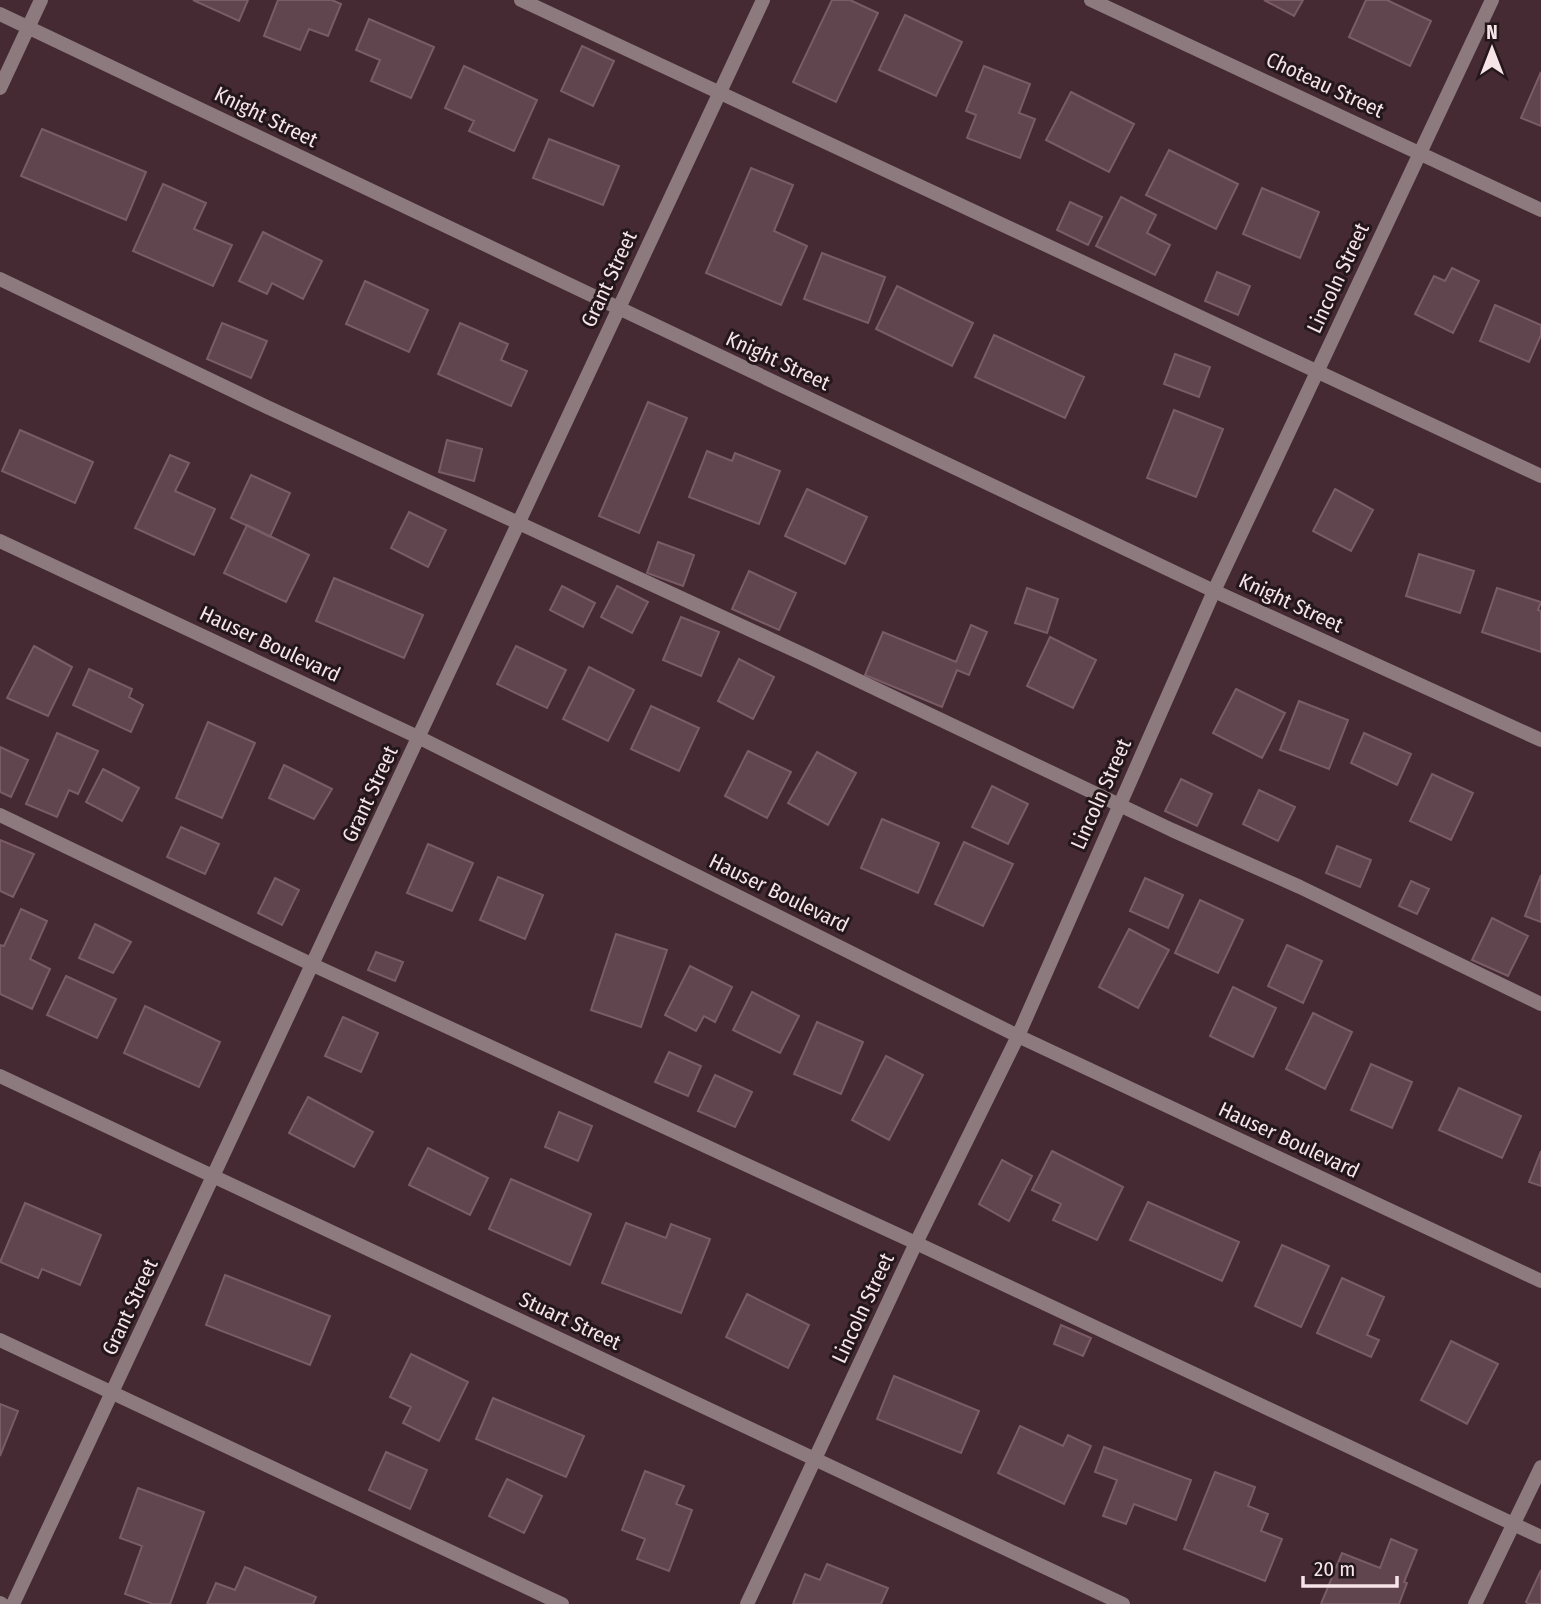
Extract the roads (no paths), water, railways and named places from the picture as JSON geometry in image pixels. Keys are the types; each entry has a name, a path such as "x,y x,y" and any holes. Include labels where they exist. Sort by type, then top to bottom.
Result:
{"street":[{"path":"0,88 41,0"},
{"path":"521,0 1541,476"},
{"name":"Grant Street","path":"13,1604 763,0"},
{"name":"Choteau Street","path":"1091,0 1541,210"},
{"name":"Lincoln Street","path":"747,1604 916,1243 1018,1036 1214,591 1492,0"},
{"name":"Knight Street","path":"0,14 1214,591 1541,740"},
{"path":"0,279 267,407 1300,887 1541,1004"},
{"name":"Hauser Boulevard","path":"0,541 420,737 1018,1036 1541,1281"},
{"path":"0,815 313,965 916,1243 1541,1537"},
{"name":"Stuart Street","path":"0,1076 1123,1604"},
{"path":"0,1340 562,1604"},
{"path":"1475,1604 1541,1467"}]}
